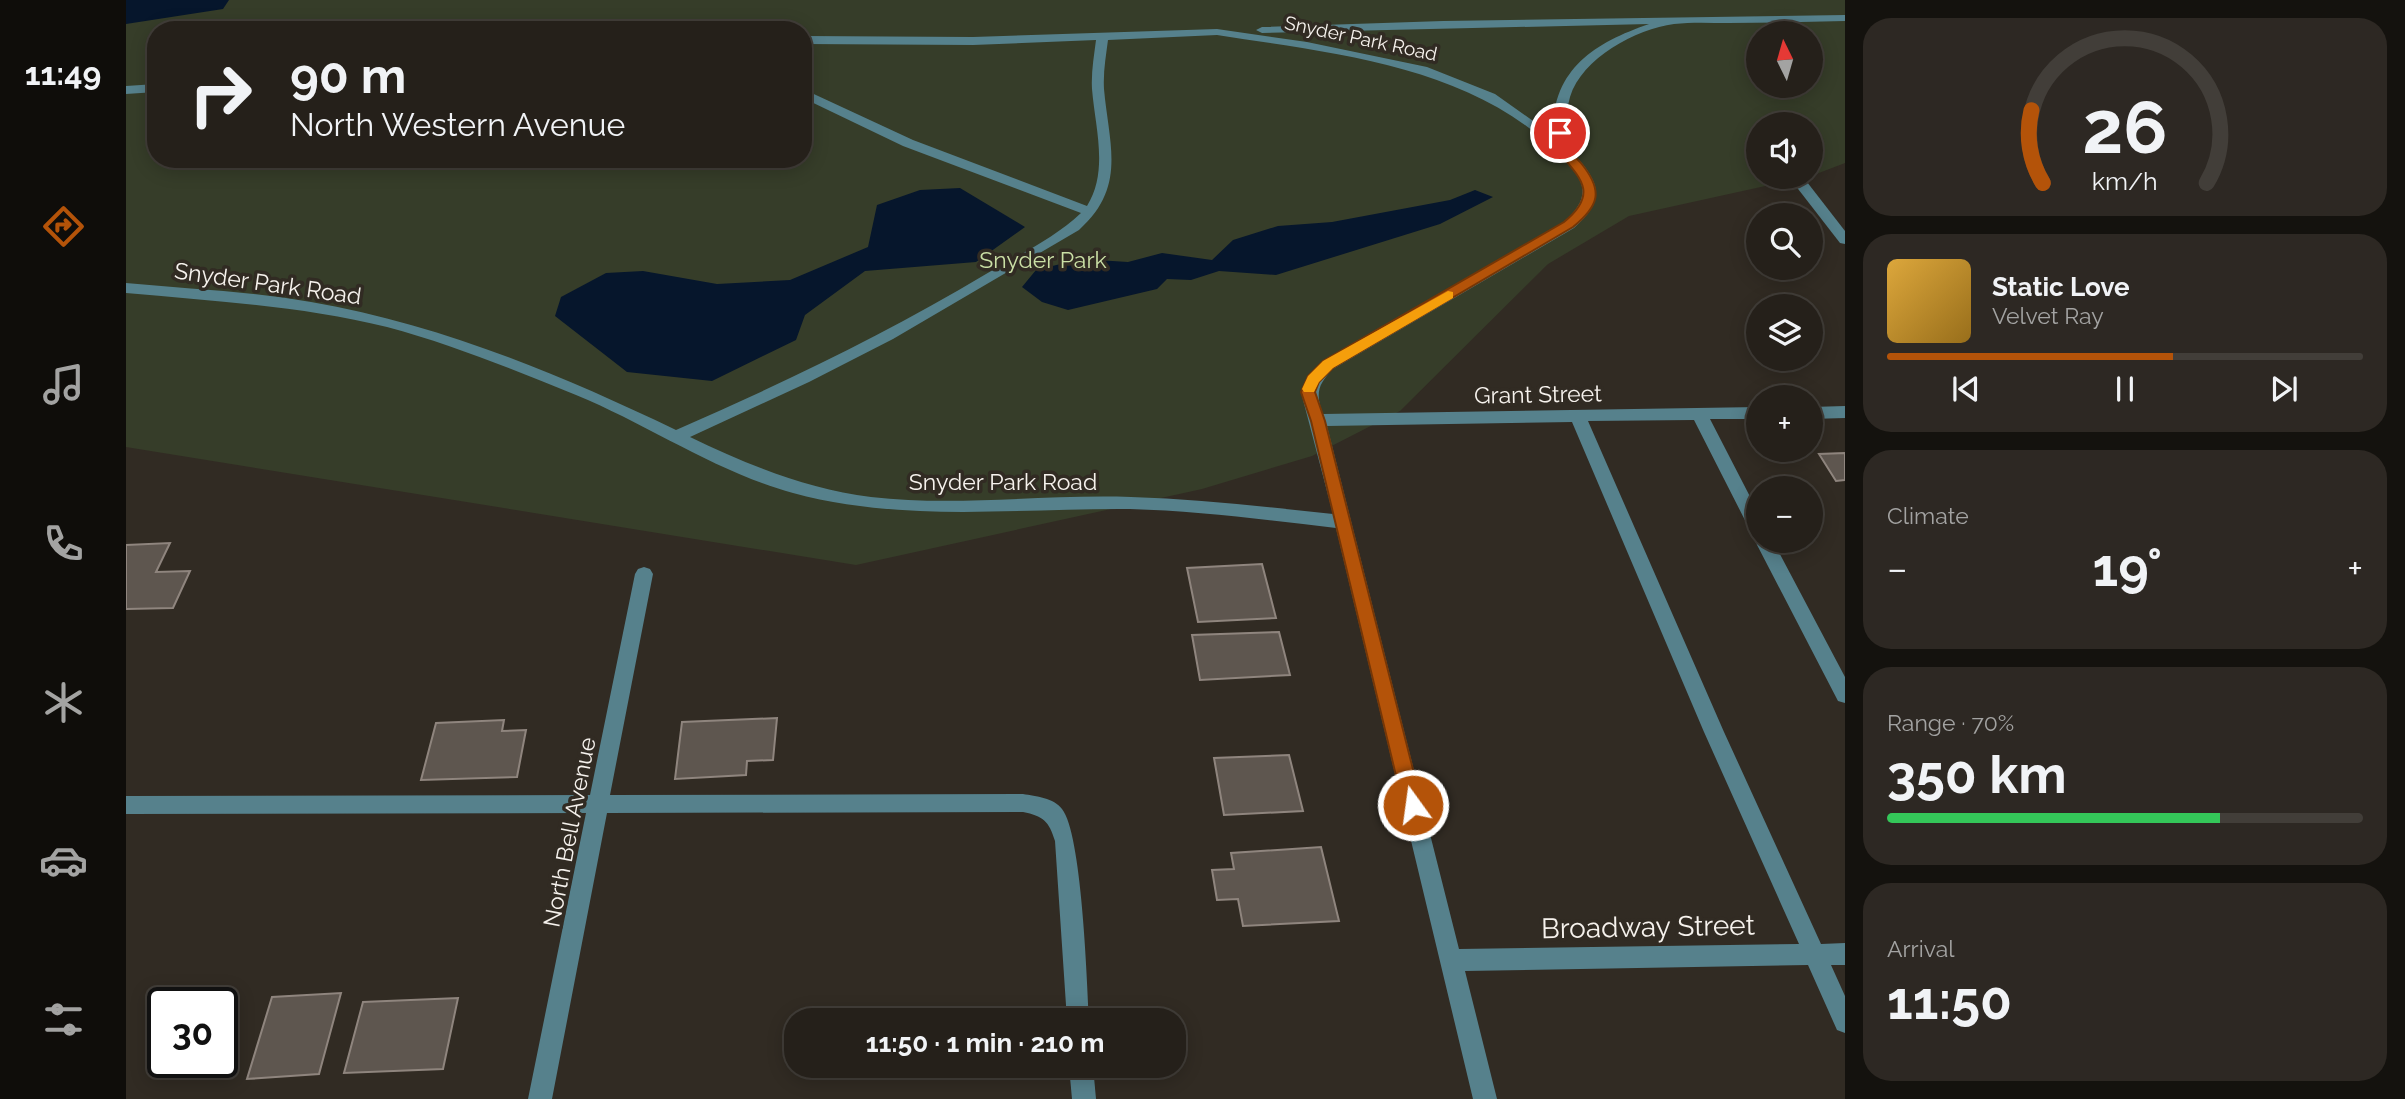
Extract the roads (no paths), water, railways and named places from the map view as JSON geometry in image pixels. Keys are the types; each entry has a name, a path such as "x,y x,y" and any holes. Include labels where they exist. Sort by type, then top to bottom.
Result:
{"street":[{"name":"Snyder Park Road","path":"812,40 973,41 1443,24 1845,18"},
{"path":"1561,148 1559,118 1563,95 1573,73 1587,59 1609,45 1668,22"},
{"name":"Snyder Park Road","path":"1216,32 1307,46 1423,70 1491,97 1518,114 1561,148 1578,166 1589,185 1591,200 1585,211 1569,225 1328,365 1313,379 1308,392 1318,421"},
{"path":"676,437 770,396 867,348 1065,233 1090,212 1100,196 1104,175 1098,83 1102,37"},
{"path":"126,90 147,89"},
{"path":"812,98 836,112 894,137 1090,212"},
{"path":"1805,189 1843,233"},
{"name":"Snyder Park Road","path":"126,288 309,306 390,323 466,347 585,393 735,466 782,483 870,503 933,507 1130,503 1219,508 1343,522"},
{"path":"1823,412 1845,412"},
{"name":"Grant Street","path":"1318,421 1746,413"},
{"path":"1699,414 1746,506"},
{"path":"1578,416 1714,732 1845,1022"},
{"path":"1318,421 1485,1099"},
{"path":"1770,553 1845,695"},
{"name":"North Bell Avenue","path":"540,1099 644,573"},
{"path":"126,804 1023,803 1048,807 1059,817 1065,841 1077,1008"},
{"name":"Broadway Street","path":"1451,960 1845,954"},
{"path":"1082,1078 1084,1099"}],"water":[{"path":"960,188 1025,227 976,262 865,271 805,315 796,340 712,381 627,372 555,316 561,297 606,273 643,271 717,284 790,280 868,247 877,205 920,190"},
{"path":"1475,190 1493,197 1440,224 1276,275 1219,271 1191,280 1167,279 1157,289 1068,310 1042,302 1022,287 1036,270 1081,259 1128,262 1162,253 1212,260 1233,240 1278,226 1332,222 1450,200"}],"waterway":[{"path":"126,11 207,0"}],"park label":[{"name":"Snyder Park","path":"1043,259"}]}
